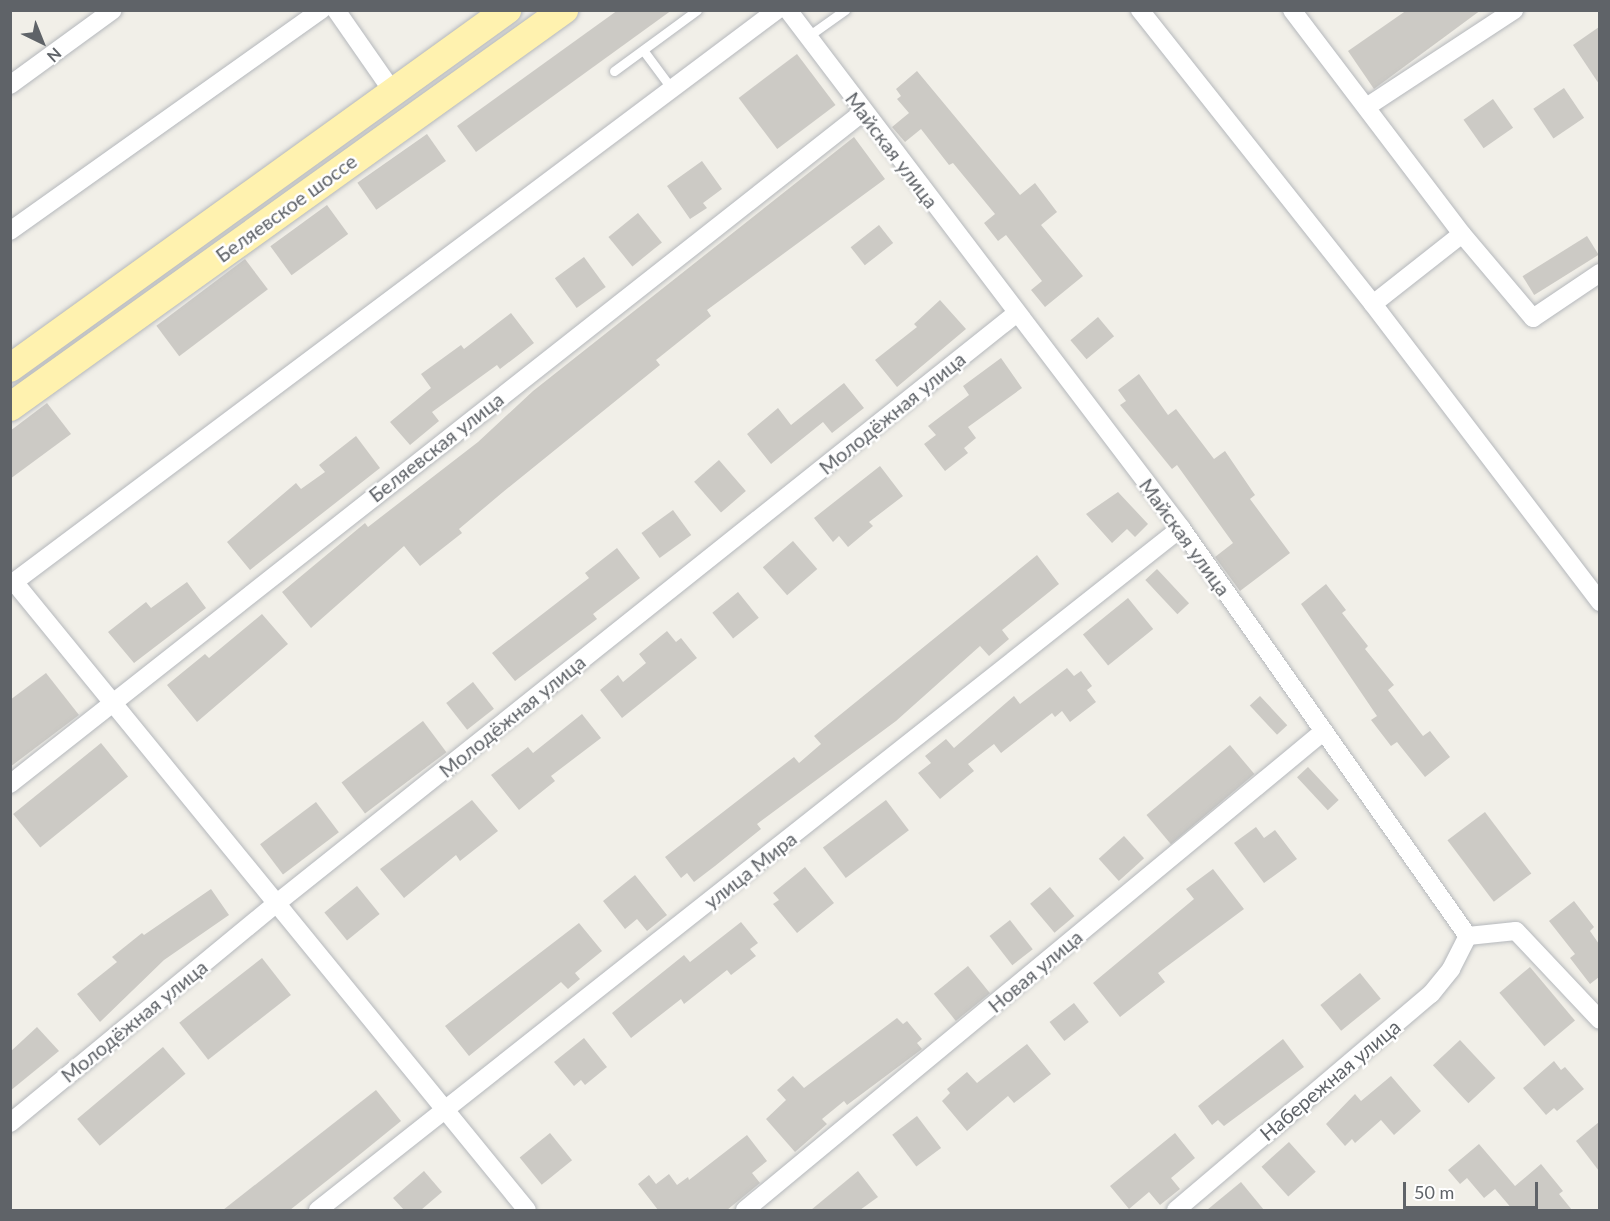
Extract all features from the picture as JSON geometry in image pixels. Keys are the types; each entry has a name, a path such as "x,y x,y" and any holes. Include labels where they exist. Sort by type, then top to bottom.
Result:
{"main road":[{"name":"Беляевское шоссе","path":"10,368 507,10"},
{"name":"Беляевское шоссе","path":"10,407 564,10"}],"street":[{"path":"10,85 113,10"},
{"path":"10,231 321,10"},
{"path":"336,10 393,92"},
{"path":"527,1210 13,584 777,10"},
{"name":"Майская улица","path":"788,10 862,112 1181,528 1468,936"},
{"path":"1140,10 1373,304 1599,602"},
{"path":"1292,10 1368,106 1462,234 1533,318 1599,273"},
{"path":"1368,106 1514,10"},
{"name":"Беляевская улица","path":"10,784 111,702 862,112"},
{"path":"1373,304 1462,234"},
{"name":"Молодёжная улица","path":"10,1123 277,903 1017,313"},
{"name":"улица Мира","path":"318,1210 1181,528"},
{"name":"Новая улица","path":"745,1210 1324,731"},
{"path":"1468,936 1516,931 1599,1020"},
{"name":"Набережная улица","path":"1176,1210 1431,994 1451,969 1468,936"}],"lane":[{"path":"614,71 697,10"},
{"path":"807,37 845,10"},
{"path":"644,50 672,89"}],"building":[{"path":"618,10 672,10 476,152 457,126"},
{"path":"1407,10 1481,10 1374,89 1348,51"},
{"path":"1599,27 1599,84 1573,45"},
{"path":"797,54 836,105 777,149 739,98"},
{"path":"917,71 1020,195 1035,183 1057,212 1041,225 1083,276 1045,307 1031,290 1042,281 1006,235 998,241 984,223 995,214 953,163 949,165 921,129 905,142 892,127 909,113 897,99 901,96 896,89"},
{"path":"1564,88 1584,118 1553,139 1533,109"},
{"path":"1493,99 1513,128 1484,148 1464,120"},
{"path":"427,134 446,161 376,210 357,183"},
{"path":"854,137 885,179 707,310 711,316 656,360 660,365 503,492 459,529 462,533 420,566 404,546 311,628 282,592 365,523 368,527 478,442 533,391"},
{"path":"702,161 722,189 703,203 707,208 690,219 667,186"},
{"path":"327,205 348,234 292,275 270,246"},
{"path":"638,213 662,243 632,266 608,237"},
{"path":"879,225 893,243 865,265 851,247"},
{"path":"1587,236 1599,255 1534,295 1523,276"},
{"path":"584,257 606,287 577,308 555,278"},
{"path":"245,259 268,289 179,356 156,326"},
{"path":"940,300 966,329 897,387 875,360 917,327 914,324"},
{"path":"511,313 534,343 500,369 497,365 432,412 439,421 410,445 390,422 431,388 421,374 461,345 464,349"},
{"path":"1098,317 1114,336 1086,359 1070,340"},
{"path":"1001,358 1022,388 968,427 976,438 964,448 968,453 945,471 924,444 936,435 928,426 969,395 963,386"},
{"path":"1139,374 1168,415 1176,409 1214,459 1225,451 1255,495 1250,499 1290,553 1240,591 1215,557 1233,543 1177,465 1172,469 1120,405 1126,401 1118,390"},
{"path":"844,383 864,408 832,433 823,422 771,464 747,434 778,408 791,425"},
{"path":"47,403 71,434 10,479 10,431"},
{"path":"356,436 380,468 250,570 227,542 296,483 301,489 325,472 319,465"},
{"path":"719,460 746,491 721,513 694,482"},
{"path":"880,466 903,496 869,522 873,526 848,547 839,536 833,542 814,518"},
{"path":"1118,492 1148,524 1135,537 1127,529 1112,543 1086,514"},
{"path":"673,510 691,535 660,558 641,533"},
{"path":"793,541 817,569 787,595 763,567"},
{"path":"617,548 640,578 593,614 597,619 515,681 492,653 589,578 585,573"},
{"path":"1037,555 1059,584 1002,630 1009,639 989,656 980,646 896,721 757,824 761,829 715,866 694,882 687,873 681,878 665,857 794,757 799,763 821,744 814,736"},
{"path":"1157,569 1189,603 1177,614 1145,580"},
{"path":"187,582 206,608 134,663 108,632 146,602 151,608"},
{"path":"1326,584 1346,610 1342,613 1368,646 1365,649 1394,685 1388,690 1423,736 1430,731 1450,757 1425,777 1397,742 1391,746 1371,720 1377,716 1301,604"},
{"path":"738,592 759,618 733,638 712,613"},
{"path":"1128,598 1153,629 1108,666 1083,635"},
{"path":"262,614 288,644 197,722 167,685 205,654 209,658"},
{"path":"667,631 676,642 681,638 697,658 622,718 600,690 618,675 623,682 646,663 639,654"},
{"path":"1067,668 1074,676 1081,671 1092,686 1087,690 1096,702 1070,722 1062,711 1055,717 1052,713 1001,753 994,744 968,764 974,771 940,799 918,773 931,763 925,756 946,739 954,748 1014,696 1020,704"},
{"path":"46,673 79,715 10,767 10,700"},
{"path":"473,682 494,709 467,730 446,703"},
{"path":"1260,696 1287,725 1277,735 1250,706"},
{"path":"582,714 601,738 551,776 555,781 519,810 491,775 528,747 533,753"},
{"path":"423,721 446,752 365,814 342,782"},
{"path":"101,743 128,776 40,848 13,814"},
{"path":"1230,745 1254,774 1171,844 1147,815"},
{"path":"1308,767 1339,800 1328,810 1297,777"},
{"path":"472,800 498,831 460,861 456,855 404,898 380,869"},
{"path":"886,800 909,830 846,878 823,848"},
{"path":"316,802 339,832 283,874 260,844"},
{"path":"1485,812 1531,873 1494,902 1447,840"},
{"path":"1256,827 1264,838 1275,830 1297,859 1264,883 1234,843"},
{"path":"1124,836 1144,858 1119,881 1099,859"},
{"path":"805,867 834,903 797,933 773,904 779,900 773,893"},
{"path":"1213,869 1244,909 1158,973 1165,982 1120,1017 1093,983 1194,899 1186,889"},
{"path":"635,875 667,915 647,931 637,919 625,929 603,901"},
{"path":"357,886 380,914 347,940 324,912"},
{"path":"1050,887 1074,916 1055,933 1030,904"},
{"path":"211,889 229,915 164,960 100,1022 77,994 117,962 112,957 142,933 144,935"},
{"path":"1574,901 1594,927 1590,931 1599,944 1599,977 1590,984 1570,958 1575,954 1549,921"},
{"path":"1010,920 1033,949 1012,965 990,936"},
{"path":"741,922 758,943 750,949 756,956 731,975 727,970 684,1004 681,999 631,1038 612,1013 684,955 690,962"},
{"path":"579,923 602,951 575,973 580,979 568,989 561,982 469,1056 445,1026"},
{"path":"262,958 291,995 208,1060 179,1023"},
{"path":"968,966 990,993 956,1021 934,994"},
{"path":"1530,967 1575,1021 1544,1046 1499,993"},
{"path":"1360,973 1381,999 1341,1031 1320,1005"},
{"path":"1074,1003 1089,1022 1064,1041 1050,1022"},
{"path":"897,1018 903,1024 907,1021 922,1039 917,1043 922,1049 847,1105 844,1101 822,1119 827,1124 795,1152 766,1119 786,1100 777,1090 793,1076 804,1088"},
{"path":"37,1027 59,1051 10,1091 10,1052"},
{"path":"584,1038 607,1067 585,1085 581,1080 574,1086 554,1062"},
{"path":"1283,1039 1304,1067 1224,1126 1218,1120 1212,1125 1198,1106"},
{"path":"1460,1040 1495,1078 1468,1103 1433,1065"},
{"path":"1027,1044 1051,1074 1014,1103 1008,1096 967,1131 942,1101 950,1093 947,1089 967,1072 977,1083"},
{"path":"163,1047 185,1074 100,1146 77,1119"},
{"path":"1554,1061 1561,1070 1565,1067 1584,1089 1557,1111 1554,1108 1546,1115 1523,1088"},
{"path":"1391,1076 1421,1111 1394,1135 1381,1120 1355,1143 1352,1139 1345,1146 1326,1124 1355,1094 1361,1101"},
{"path":"376,1090 401,1121 290,1210 223,1210"},
{"path":"917,1116 941,1148 916,1167 892,1135"},
{"path":"1599,1122 1599,1171 1576,1141"},
{"path":"550,1133 572,1160 542,1185 520,1158"},
{"path":"1175,1133 1195,1158 1171,1178 1180,1189 1160,1205 1149,1192 1129,1209 1110,1186"},
{"path":"747,1135 767,1161 752,1173 760,1183 727,1210 658,1210 638,1184 649,1175 656,1184 669,1174 677,1185 688,1177 689,1180"},
{"path":"1289,1142 1316,1172 1288,1196 1262,1167"},
{"path":"1479,1144 1515,1186 1541,1164 1563,1191 1559,1194 1572,1210 1513,1210 1495,1189 1484,1198 1467,1178 1460,1184 1448,1170"},
{"path":"424,1171 442,1192 421,1210 404,1210 393,1198"},
{"path":"858,1171 878,1197 860,1210 811,1210"},
{"path":"1241,1182 1264,1210 1207,1210"}]}
